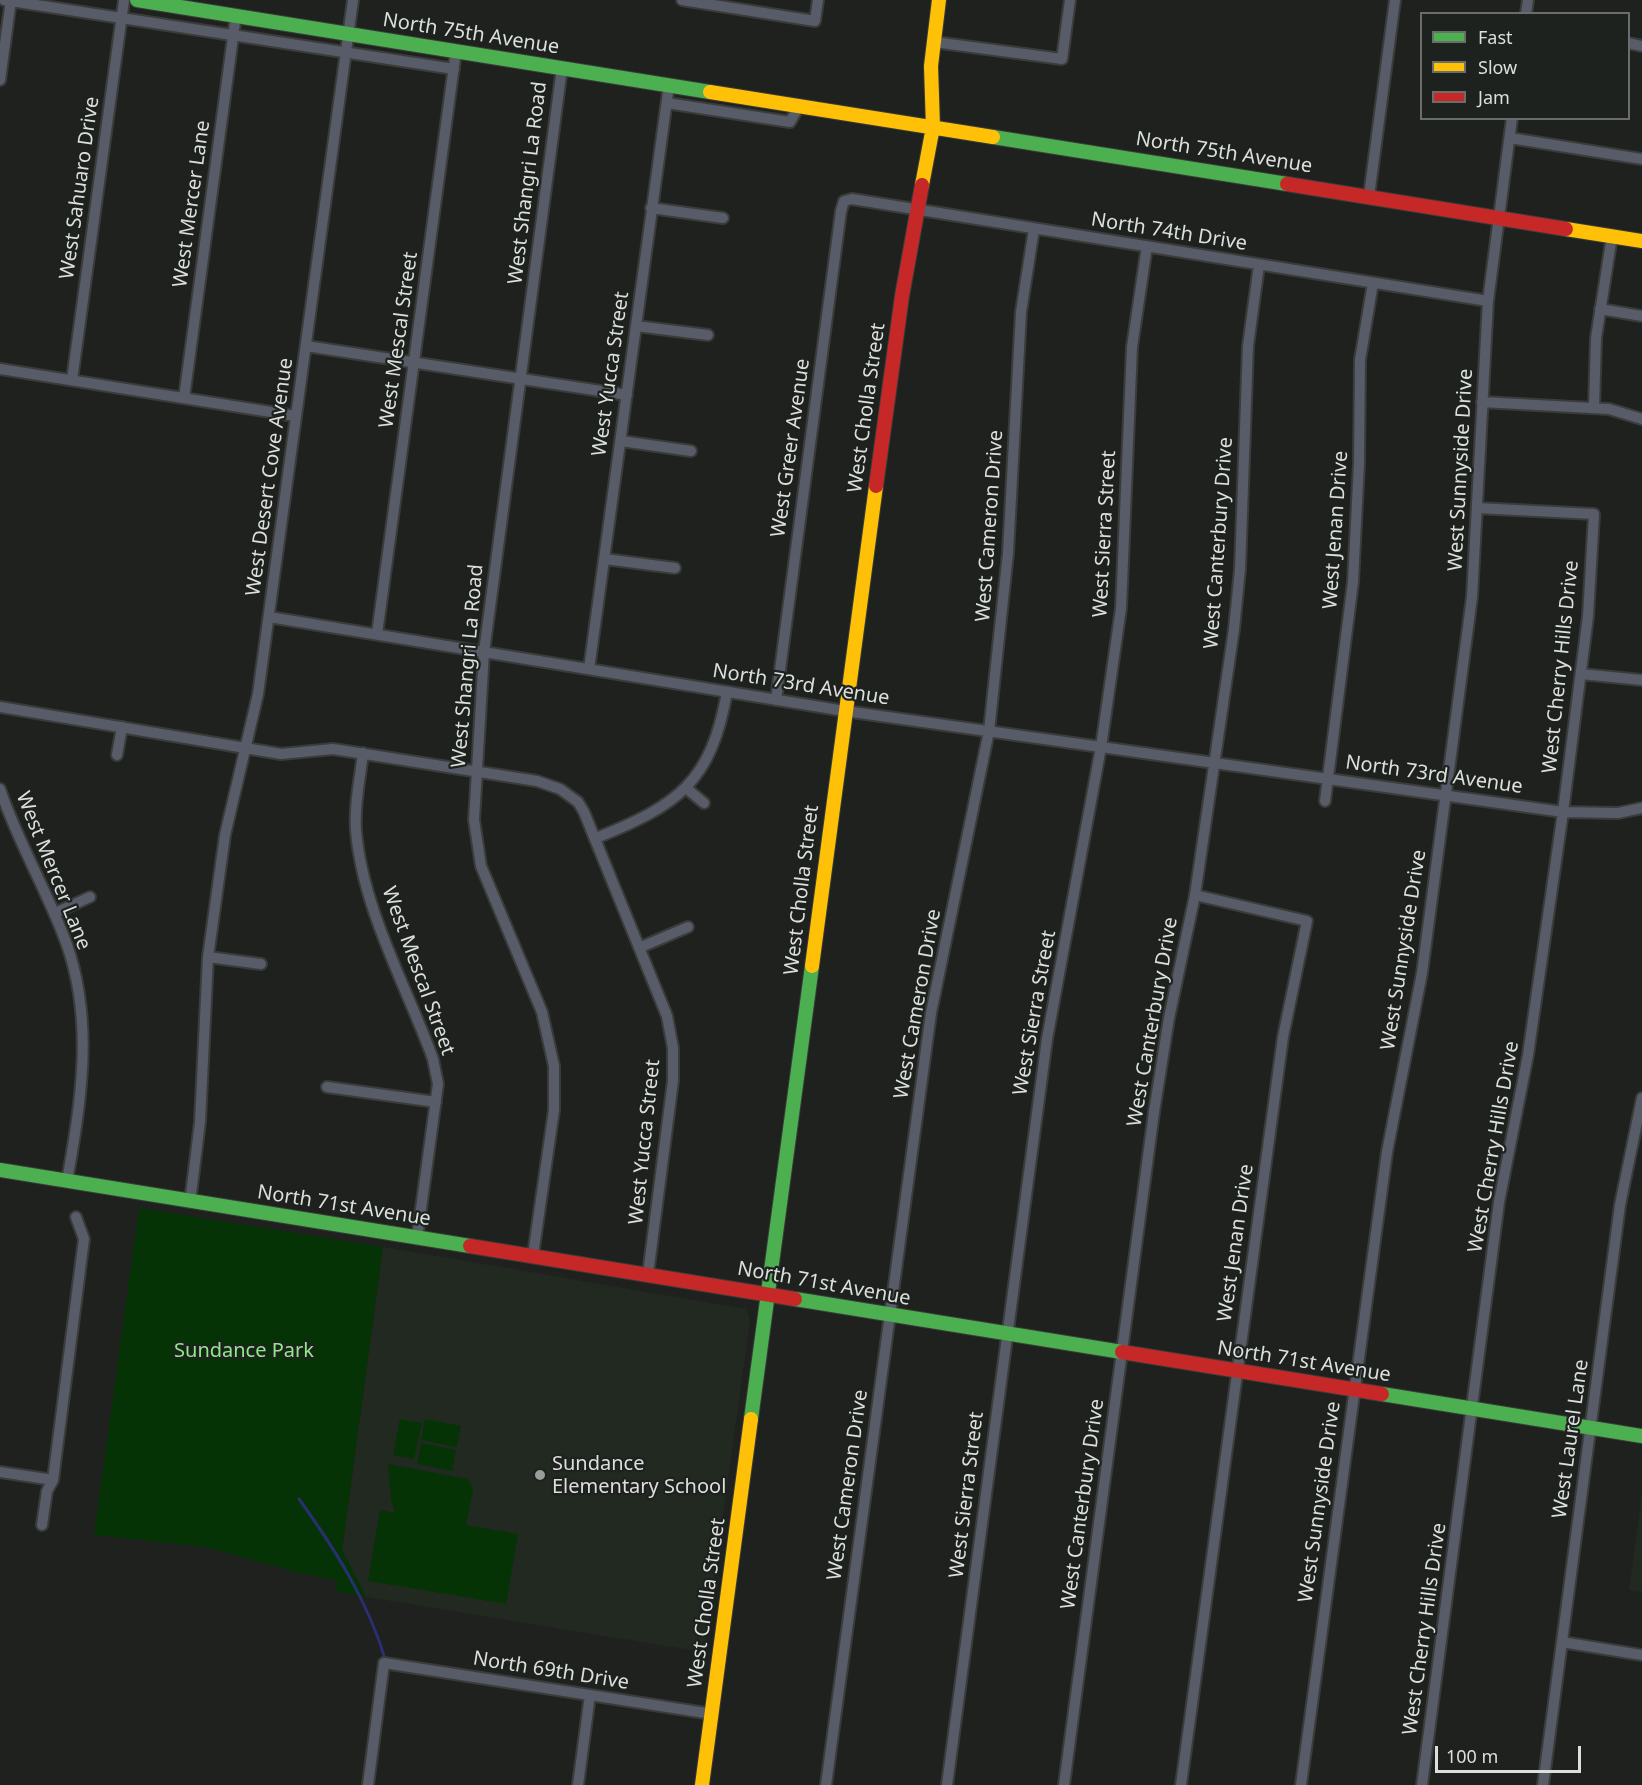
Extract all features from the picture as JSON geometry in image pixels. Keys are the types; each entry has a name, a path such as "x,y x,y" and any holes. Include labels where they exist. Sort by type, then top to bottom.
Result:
{"street":[{"name":"North 75th Avenue","path":"9,0 454,69"},
{"path":"0,80 9,0"},
{"name":"West Sahuaro Drive","path":"72,380 124,0"},
{"name":"North 75th Avenue","path":"137,0 1642,241"},
{"name":"West Desert Cove Avenue","path":"190,1202 200,1122 208,957 225,835 247,747 269,617 353,0"},
{"path":"682,0 815,21 818,0"},
{"name":"West Cholla Street","path":"702,1785 902,296 933,128 931,66 939,0"},
{"path":"933,42 1062,58 1070,0"},
{"path":"1369,196 1395,0"},
{"name":"West Mercer Lane","path":"184,398 236,15"},
{"name":"West Mescal Street","path":"377,634 456,51"},
{"name":"West Shangri La Road","path":"533,1255 554,1110 554,1066 542,1012 477,851 474,820 484,652 562,68"},
{"name":"West Yucca Street","path":"590,669 669,85"},
{"path":"667,103 790,122 799,106"},
{"name":"West Sunnyside Drive","path":"1301,1785 1387,1152 1422,972 1472,597 1488,301 1512,120"},
{"path":"1510,138 1642,159"},
{"name":"North 74th Drive","path":"844,201 852,199 1488,301"},
{"name":"West Greer Avenue","path":"776,700 844,201"},
{"path":"651,208 723,218"},
{"name":"West Cameron Drive","path":"826,1785 931,1013 989,731 1008,553 1022,312 1034,229"},
{"path":"1594,408 1600,309 1612,236"},
{"name":"West Sierra Street","path":"947,1785 1047,1039 1101,747 1120,608 1132,347 1147,246"},
{"name":"West Canterbury Drive","path":"1064,1785 1157,1089 1195,895 1237,599 1248,346 1259,265"},
{"name":"West Jenan Drive","path":"1329,779 1353,582 1359,463 1360,360 1373,283"},
{"path":"1600,309 1642,316"},
{"path":"636,326 708,335"},
{"path":"306,346 627,395"},
{"path":"0,369 296,416"},
{"path":"1482,402 1594,408 1621,411 1642,419"},
{"path":"621,441 691,450"},
{"name":"West Cherry Hills Drive","path":"1422,1785 1499,1203 1528,1055 1563,812 1581,674 1594,514 1478,508"},
{"path":"605,559 675,568"},
{"name":"North 73rd Avenue","path":"269,617 845,711 1446,796 1563,812 1618,813 1642,808"},
{"path":"1581,674 1642,680"},
{"path":"596,838 644,819 686,788 714,744 727,692"},
{"name":"West Yucca Street","path":"0,707 281,754 333,749 537,781 560,789 578,802 596,838 641,946 667,1016 673,1048 673,1081 648,1274"},
{"path":"117,755 122,727"},
{"name":"West Mescal Street","path":"363,753 356,814 361,865 372,905 433,1059 438,1084 417,1238"},
{"name":"North 73rd Avenue","path":"1325,801 1329,779"},
{"path":"686,788 704,803"},
{"name":"West Mercer Lane","path":"0,789 55,913 77,984 84,1034 82,1082 67,1181"},
{"name":"West Jenan Drive","path":"1181,1785 1283,1037 1307,921 1195,895"},
{"path":"55,913 90,897"},
{"path":"641,946 688,927"},
{"path":"208,957 261,964"},
{"path":"327,1087 435,1102"},
{"name":"West Laurel Lane","path":"1543,1785 1620,1205 1642,1098"},
{"name":"North 71st Avenue","path":"0,1170 1642,1436"},
{"path":"42,1525 47,1491 52,1480 84,1239 76,1217"},
{"path":"0,1472 52,1480"},
{"path":"1562,1642 1642,1655"},
{"name":"North 69th Drive","path":"368,1785 384,1663 712,1714"},
{"path":"578,1785 590,1695"}],"shaded area":[{"name":"Sundance Elementary School","path":"383,1247 747,1309 750,1321 704,1652 366,1597 342,1550"},
{"path":"1642,1494 1642,1592 1629,1590"}],"green space":[{"name":"Sundance Park","path":"139,1208 383,1247 342,1550 366,1597 336,1591 337,1580 299,1573 206,1547 94,1535"},
{"path":"400,1419 422,1423 414,1459 393,1455"},
{"path":"425,1419 461,1426 457,1447 421,1440"},
{"path":"421,1443 456,1450 452,1471 417,1464"},
{"path":"388,1464 468,1479 473,1490 466,1525 518,1534 506,1604 368,1581 380,1510 395,1513 391,1500"}],"waterway":[{"path":"299,1499 350,1577 379,1640 386,1662"}],"traffic: fast":[{"path":"137,0 710,92"},
{"path":"993,137 1287,184"},
{"path":"751,1419 812,966"},
{"path":"0,1170 470,1246"},
{"path":"795,1299 1122,1352"},
{"path":"1382,1394 1642,1436"}],"traffic: slow":[{"path":"922,185 933,127 931,66 939,0"},
{"path":"710,92 993,137"},
{"path":"1566,229 1642,241"},
{"path":"812,966 876,486"},
{"path":"702,1785 751,1419"}],"traffic: jam":[{"path":"1287,184 1566,229"},
{"path":"876,486 902,296 922,185"},
{"path":"470,1246 795,1299"},
{"path":"1122,1352 1382,1394"}],"place":[{"name":"Sundance Elementary School","path":"540,1475"}]}
